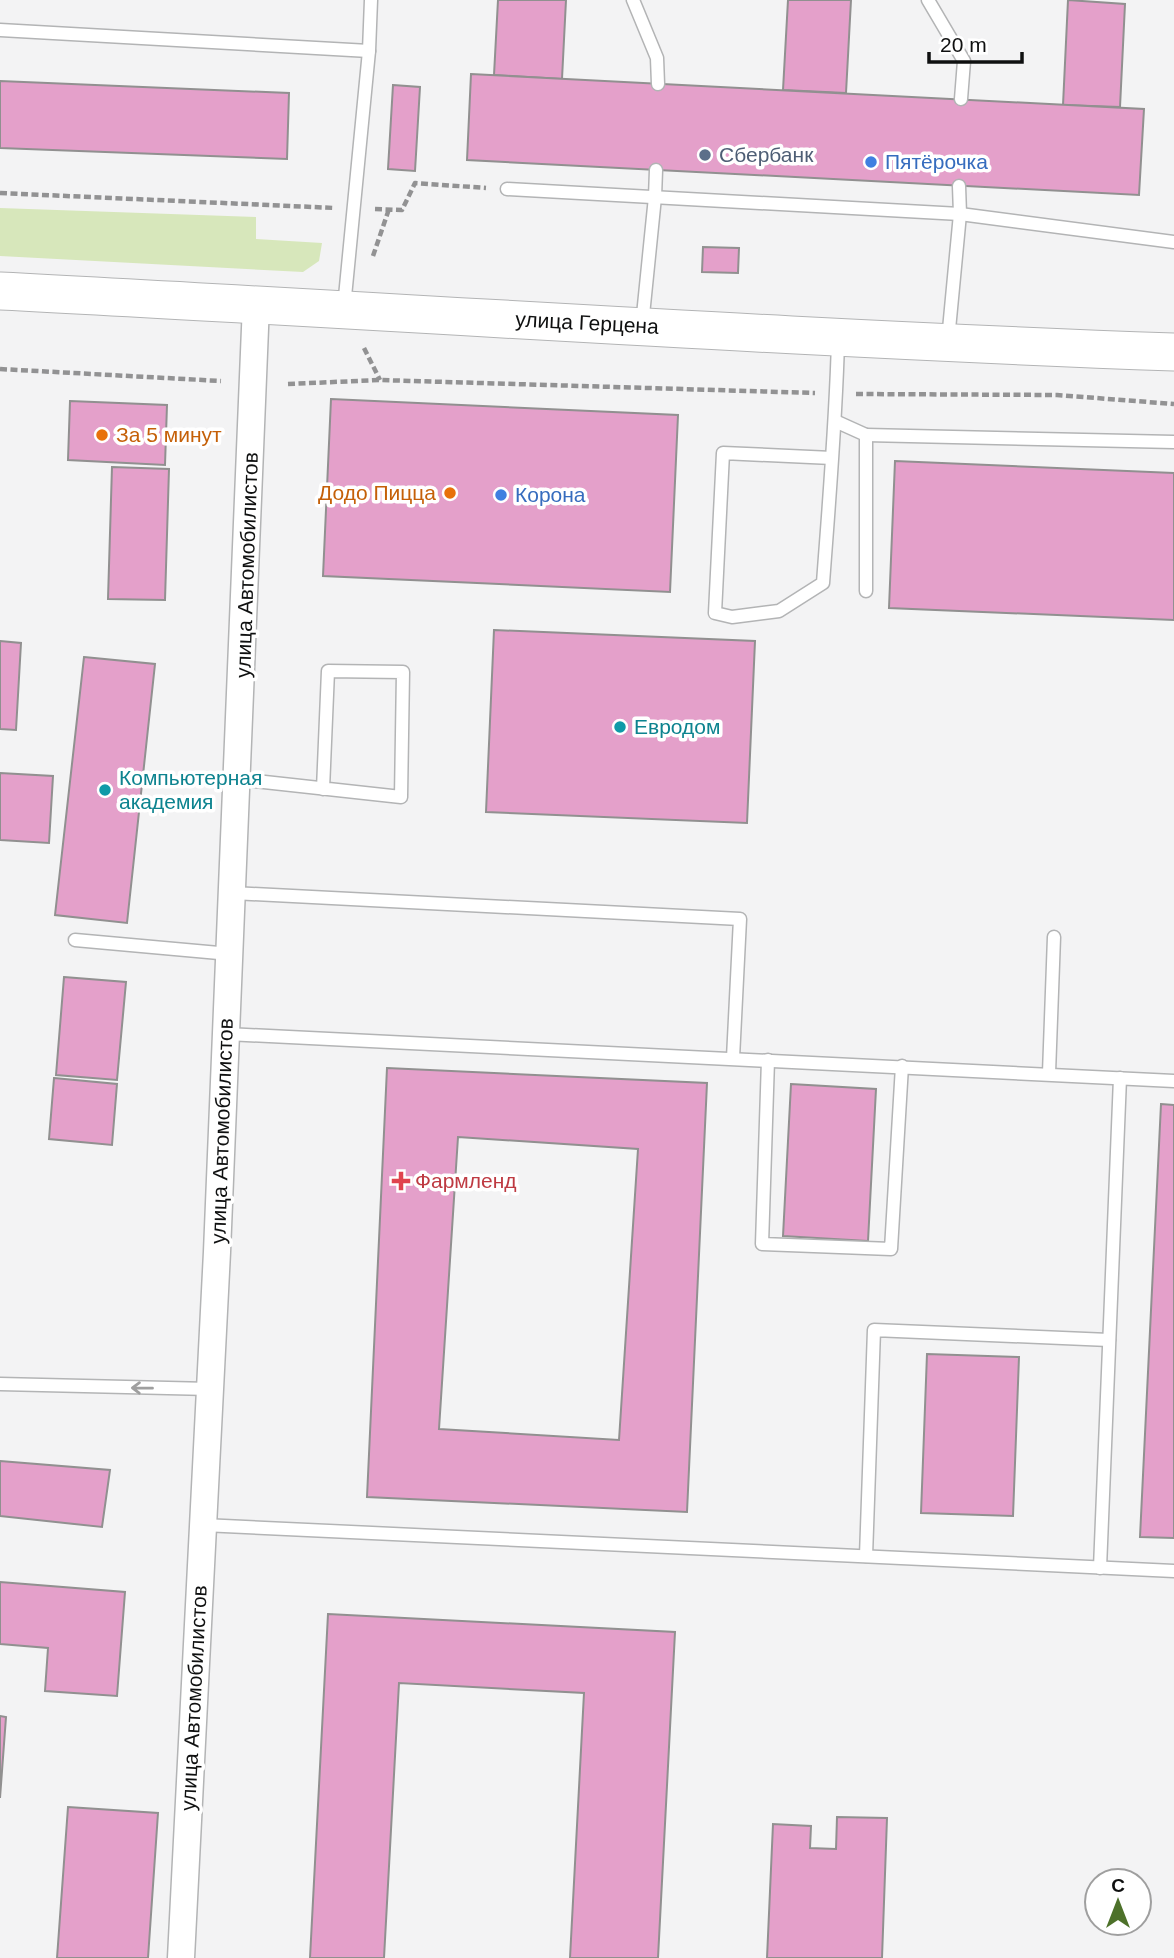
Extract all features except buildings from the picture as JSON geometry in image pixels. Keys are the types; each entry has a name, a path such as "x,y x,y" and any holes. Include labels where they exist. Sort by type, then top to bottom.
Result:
{"main road":[{"name":"улица Герцена","path":"0,291 947,344 1174,352"}],"street":[{"name":"улица Автомобилистов","path":"181,1958 233,892 256,304"}],"lane":[{"path":"343,311 369,51 371,0"},
{"path":"633,0 657,58 657,84"},
{"path":"928,0 964,61 961,99"},
{"path":"0,30 369,51"},
{"path":"642,326 656,170"},
{"path":"947,344 960,214 959,186"},
{"path":"508,189 960,214 1174,242"},
{"path":"832,458 723,453 715,613 732,617 779,611 823,583 835,421 838,338"},
{"path":"835,421 866,435 1174,442"},
{"path":"866,435 866,591"},
{"path":"237,779 323,789 401,797 402,671 328,671 323,789"},
{"path":"233,892 740,919 733,1058"},
{"path":"1049,1073 1054,937"},
{"path":"75,940 230,954"},
{"path":"226,1034 1174,1081"},
{"path":"768,1060 762,1244 891,1249 902,1066"},
{"path":"1100,1568 1121,1078"},
{"path":"866,1556 874,1330 1110,1340"},
{"path":"0,1384 210,1389"},
{"path":"203,1525 1174,1571"}],"path":[{"path":"0,193 402,210 415,183 508,189"},
{"path":"371,260 389,209"},
{"path":"364,348 380,380"},
{"path":"0,369 221,381"},
{"path":"288,384 380,380 836,394 1057,395 1174,404"}],"green space":[{"path":"0,208 256,217 256,239 322,243 319,261 303,272 0,256"}],"place":[{"name":"Сбербанк","path":"705,155"},
{"name":"Пятёрочка","path":"871,162"},
{"name":"За 5 минут","path":"102,435"},
{"name":"Додо Пицца","path":"450,493"},
{"name":"Корона","path":"501,495"},
{"name":"Евродом","path":"620,727"},
{"name":"Компьютерная академия","path":"105,790"},
{"name":"Фармленд","path":"401,1181"}]}
